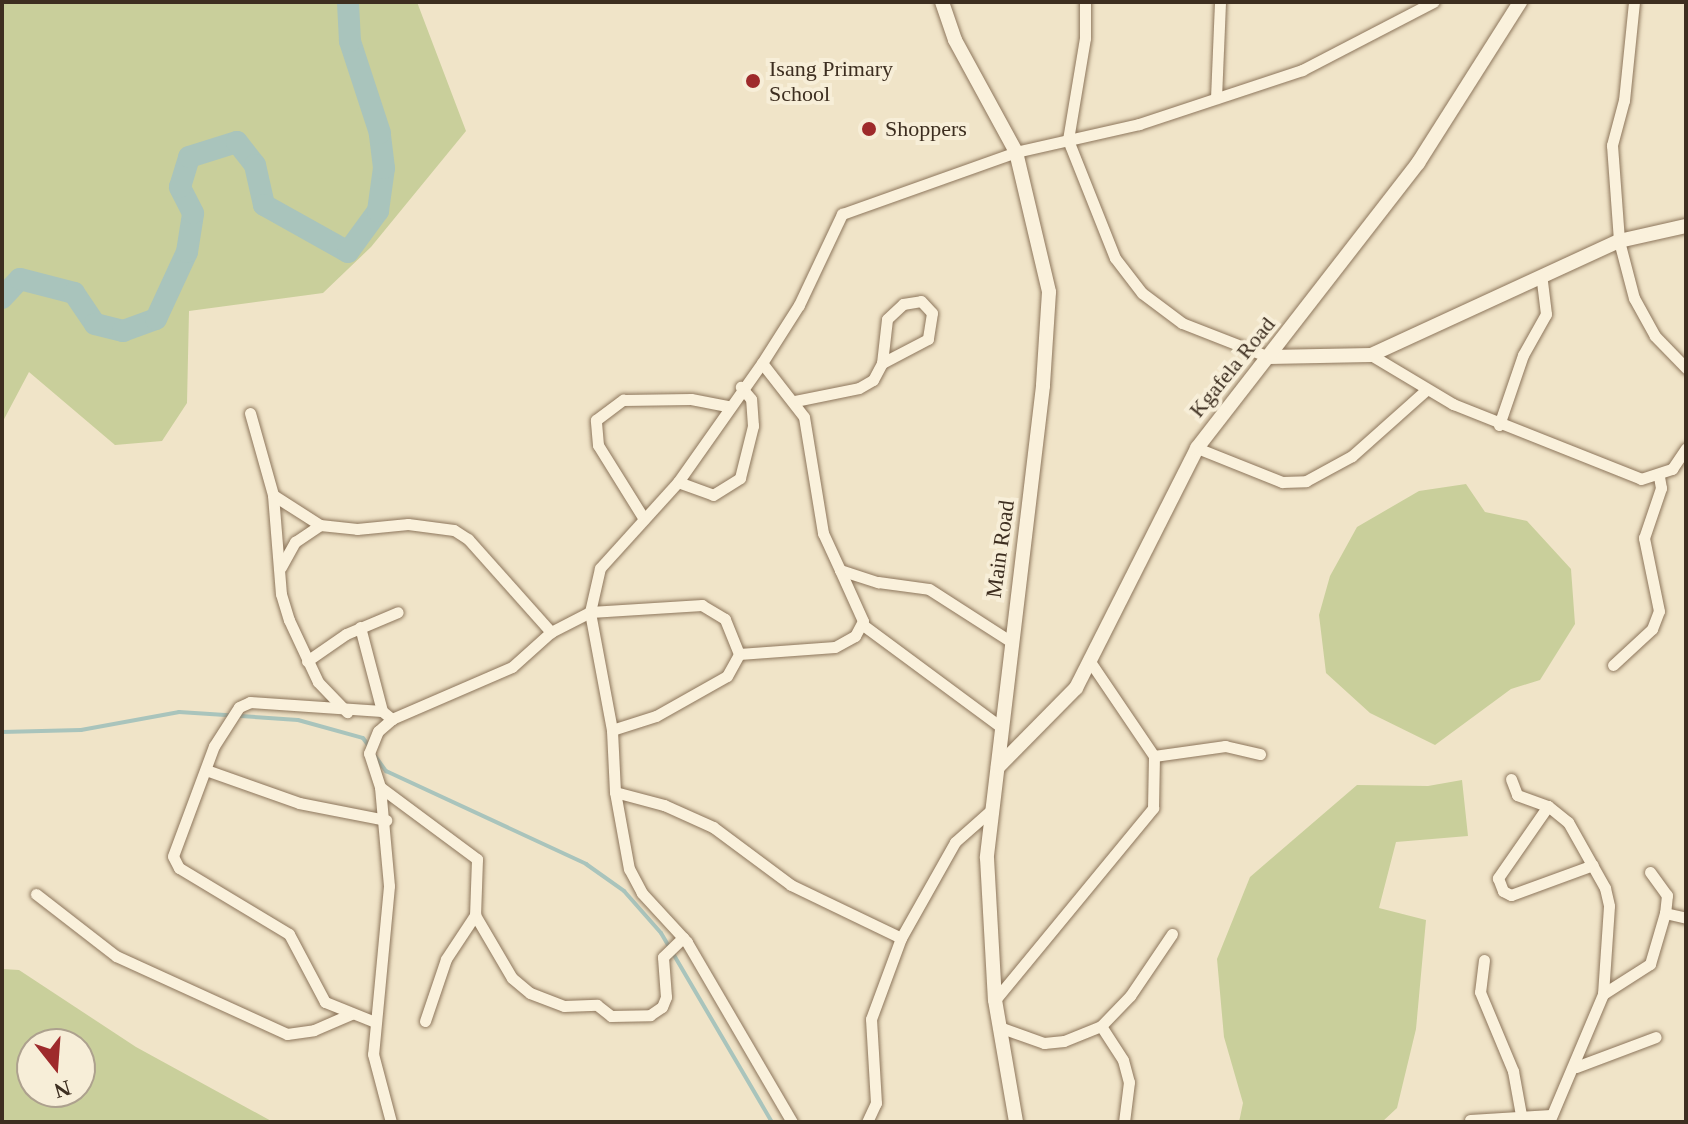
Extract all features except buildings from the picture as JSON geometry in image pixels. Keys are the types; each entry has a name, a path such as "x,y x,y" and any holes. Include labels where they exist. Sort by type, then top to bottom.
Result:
{"street":[{"name":"Main Road","path":"942,2 955,40 1016,152 1049,292 1043,386 1010,641 987,858 995,1000 1016,1122"},
{"path":"1085,2 1085,38 1068,140 1115,258 1142,293 1182,323 1269,357 1371,355 1619,241 1686,226"},
{"path":"1216,98 1220,2"},
{"path":"785,1120 679,941 642,893 629,869 615,792 612,730 590,612 600,568 678,482 741,387 762,363 799,305 842,214 1016,152 1139,124 1302,70 1433,2"},
{"name":"Kgafela Road","path":"998,768 1076,688 1197,448 1418,163 1520,2"},
{"path":"1634,2 1626,85 1612,145 1619,241 1634,298 1655,336 1686,368"},
{"path":"1499,425 1523,355 1546,314 1542,279"},
{"path":"795,401 859,388 873,380 882,363 887,319 903,304 921,301 932,313 928,339 882,363"},
{"path":"1371,355 1425,391 1499,425 1641,479 1659,477 1672,469 1686,448"},
{"path":"762,363 795,401 811,445 823,533 863,625 1002,728"},
{"path":"678,482 713,495 740,478 753,426 751,399 741,387"},
{"path":"1197,448 1282,482 1306,481 1352,456 1425,391"},
{"path":"644,519 598,445 596,420 623,400 691,399 728,406"},
{"path":"250,413 273,495 281,594 307,661 329,697 348,713"},
{"path":"1613,665 1652,629 1659,611 1644,538 1661,488 1659,477"},
{"path":"273,495 320,525 357,529 408,524 454,530 468,539 551,632"},
{"path":"280,569 295,542 320,525"},
{"path":"840,570 878,582 929,589 1010,641"},
{"path":"391,1122 378,1085 375,1022 389,886 386,820 369,753 378,731 392,719 512,667 551,632 590,612 702,605 725,619 739,654"},
{"path":"307,661 360,627 398,612"},
{"path":"739,654 835,647 848,642 863,625"},
{"path":"360,627 382,711 392,719"},
{"path":"612,730 695,696 727,676 739,654"},
{"path":"995,1000 1153,808 1154,756 1091,663"},
{"path":"375,1022 351,1014 321,997 289,934 176,864 174,852 231,714 250,702 348,713 382,711"},
{"path":"1154,756 1225,746 1260,754"},
{"path":"206,770 284,799 386,820"},
{"path":"1470,1120 1521,1115 1550,1118 1576,1067 1603,994 1609,906 1593,865 1568,822 1548,806 1517,795 1511,779"},
{"path":"380,787 477,859 475,915 446,959 425,1021"},
{"path":"615,792 664,805 713,827 791,885 901,938"},
{"path":"1548,806 1498,878 1503,891 1511,895 1593,865"},
{"path":"867,1122 876,1103 871,1019 901,938 955,842 990,811"},
{"path":"1603,994 1650,964 1667,895 1650,872"},
{"path":"36,894 116,956 287,1034 314,1030 351,1014"},
{"path":"1665,913 1686,918"},
{"path":"475,915 512,978 530,993 564,1006 597,1005 611,1016 650,1015 662,1007 664,954 679,941"},
{"path":"999,1027 1044,1043 1064,1041 1101,1026 1130,996 1172,934"},
{"path":"1484,960 1480,992 1513,1071 1521,1115"},
{"path":"1101,1026 1123,1060 1129,1082 1124,1122"},
{"path":"1576,1067 1656,1037"}],"green space":[{"path":"4,2 417,2 466,131 371,247 323,293 189,311 187,403 162,441 115,445 29,372 2,423"},
{"path":"1466,484 1485,512 1527,521 1571,569 1575,624 1540,680 1511,689 1435,745 1370,713 1326,673 1319,615 1330,576 1357,527 1419,491"},
{"path":"1462,780 1468,836 1396,842 1379,908 1426,920 1416,1029 1397,1108 1382,1122 1239,1122 1243,1103 1224,1037 1217,959 1250,877 1357,785 1428,786"},
{"path":"2,969 19,970 136,1047 273,1122 2,1122"}],"waterway":[{"path":"2,298 20,279 74,293 95,324 123,331 156,319 187,252 193,213 180,187 189,157 237,142 255,165 264,205 348,252 378,211 384,168 380,133 350,41 348,2"},
{"path":"2,732 81,730 179,712 298,720 363,738 368,745"},
{"path":"375,756 386,771 586,864 624,891 661,933 772,1122"}],"place":[{"name":"Isang Primary School","path":"753,81"},
{"name":"Shoppers","path":"869,129"}]}
